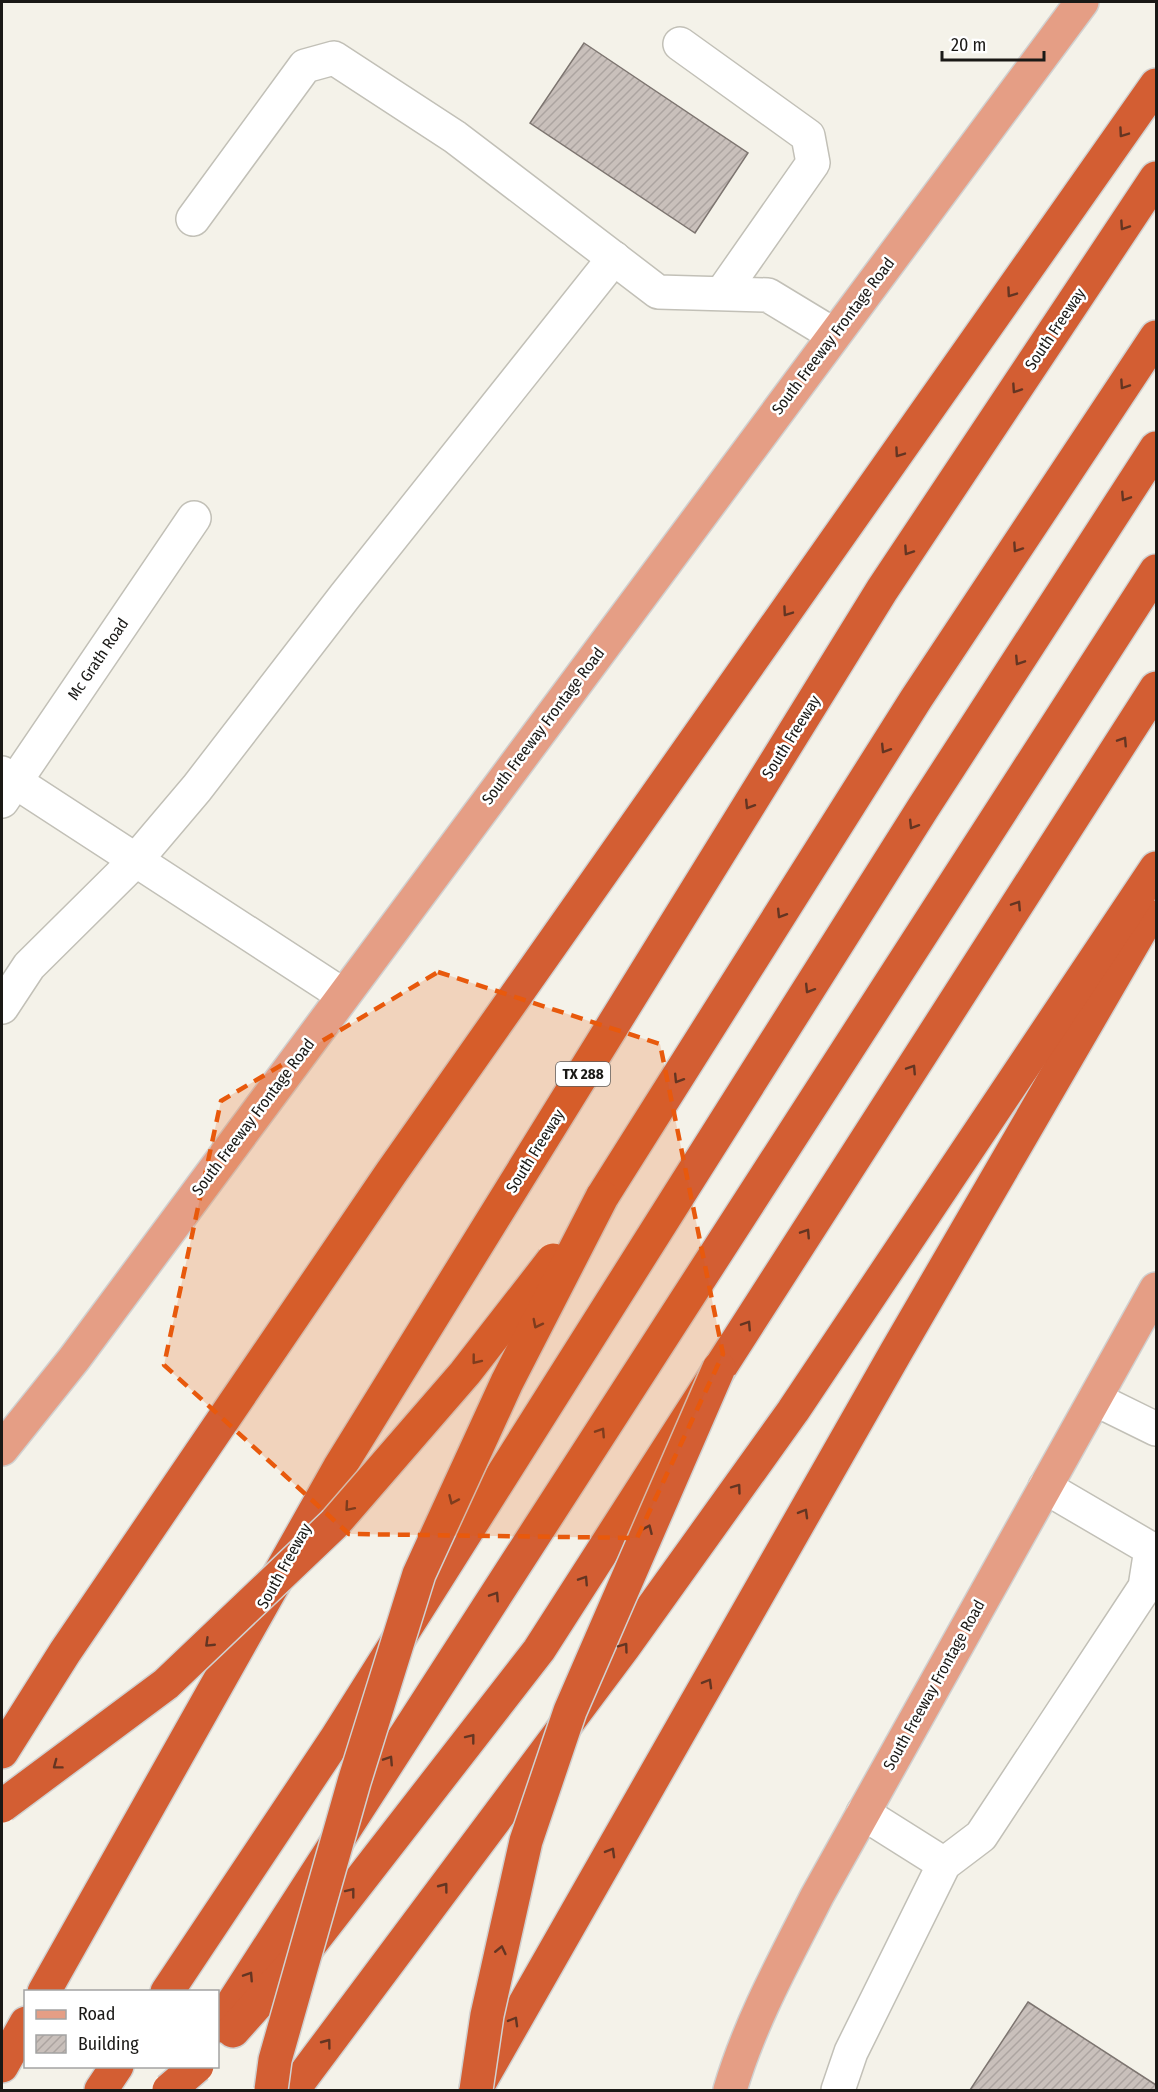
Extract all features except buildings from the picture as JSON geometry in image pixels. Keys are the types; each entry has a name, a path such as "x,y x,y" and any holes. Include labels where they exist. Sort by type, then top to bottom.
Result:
{"highway":[{"path":"2,1752 65,1652 391,1173 1156,85"},
{"name":"South Freeway","path":"45,1990 339,1468 882,590 1156,178"},
{"path":"271,2091 274,2060 354,1782 419,1574 507,1382 602,1197 916,699 1156,337"},
{"path":"168,1990 335,1740 910,829 1156,448"},
{"path":"219,2023 1156,571"},
{"path":"219,2047 309,1946 539,1650 1156,688"},
{"path":"293,2091 624,1647 786,1420 1156,868"},
{"path":"476,2091 890,1362 1156,903"},
{"path":"2,1806 166,1684 334,1524 465,1373 602,1197"},
{"path":"476,2091 487,2015 529,1830 570,1711 719,1368"},
{"path":"2,2066 24,2027"},
{"path":"101,2091 116,2068"},
{"path":"176,2091 190,2068"},
{"path":"169,2091 195,2068"}],"main road":[{"name":"South Freeway Frontage Road","path":"2,1449 74,1359 1079,2"},
{"name":"South Freeway Frontage Road","path":"730,2091 770,1989 863,1813 1156,1289"}],"lane":[{"path":"680,44 808,136 813,163 722,294"},
{"path":"193,219 305,66 334,58 455,137 658,292 768,295 834,334"},
{"path":"2,1007 29,966 136,860 197,788 345,596 614,258"},
{"name":"Mc Grath Road","path":"6,785 194,518"},
{"path":"6,785 136,860 343,995"},
{"path":"1095,1399 1156,1429"},
{"path":"838,2091 851,2052 944,1864 981,1836 1144,1587 1151,1549 1045,1486"},
{"path":"863,1813 944,1864"}],"highlighted area":[{"path":"438,972 660,1044 723,1354 637,1538 349,1534 164,1365 221,1101"}]}
